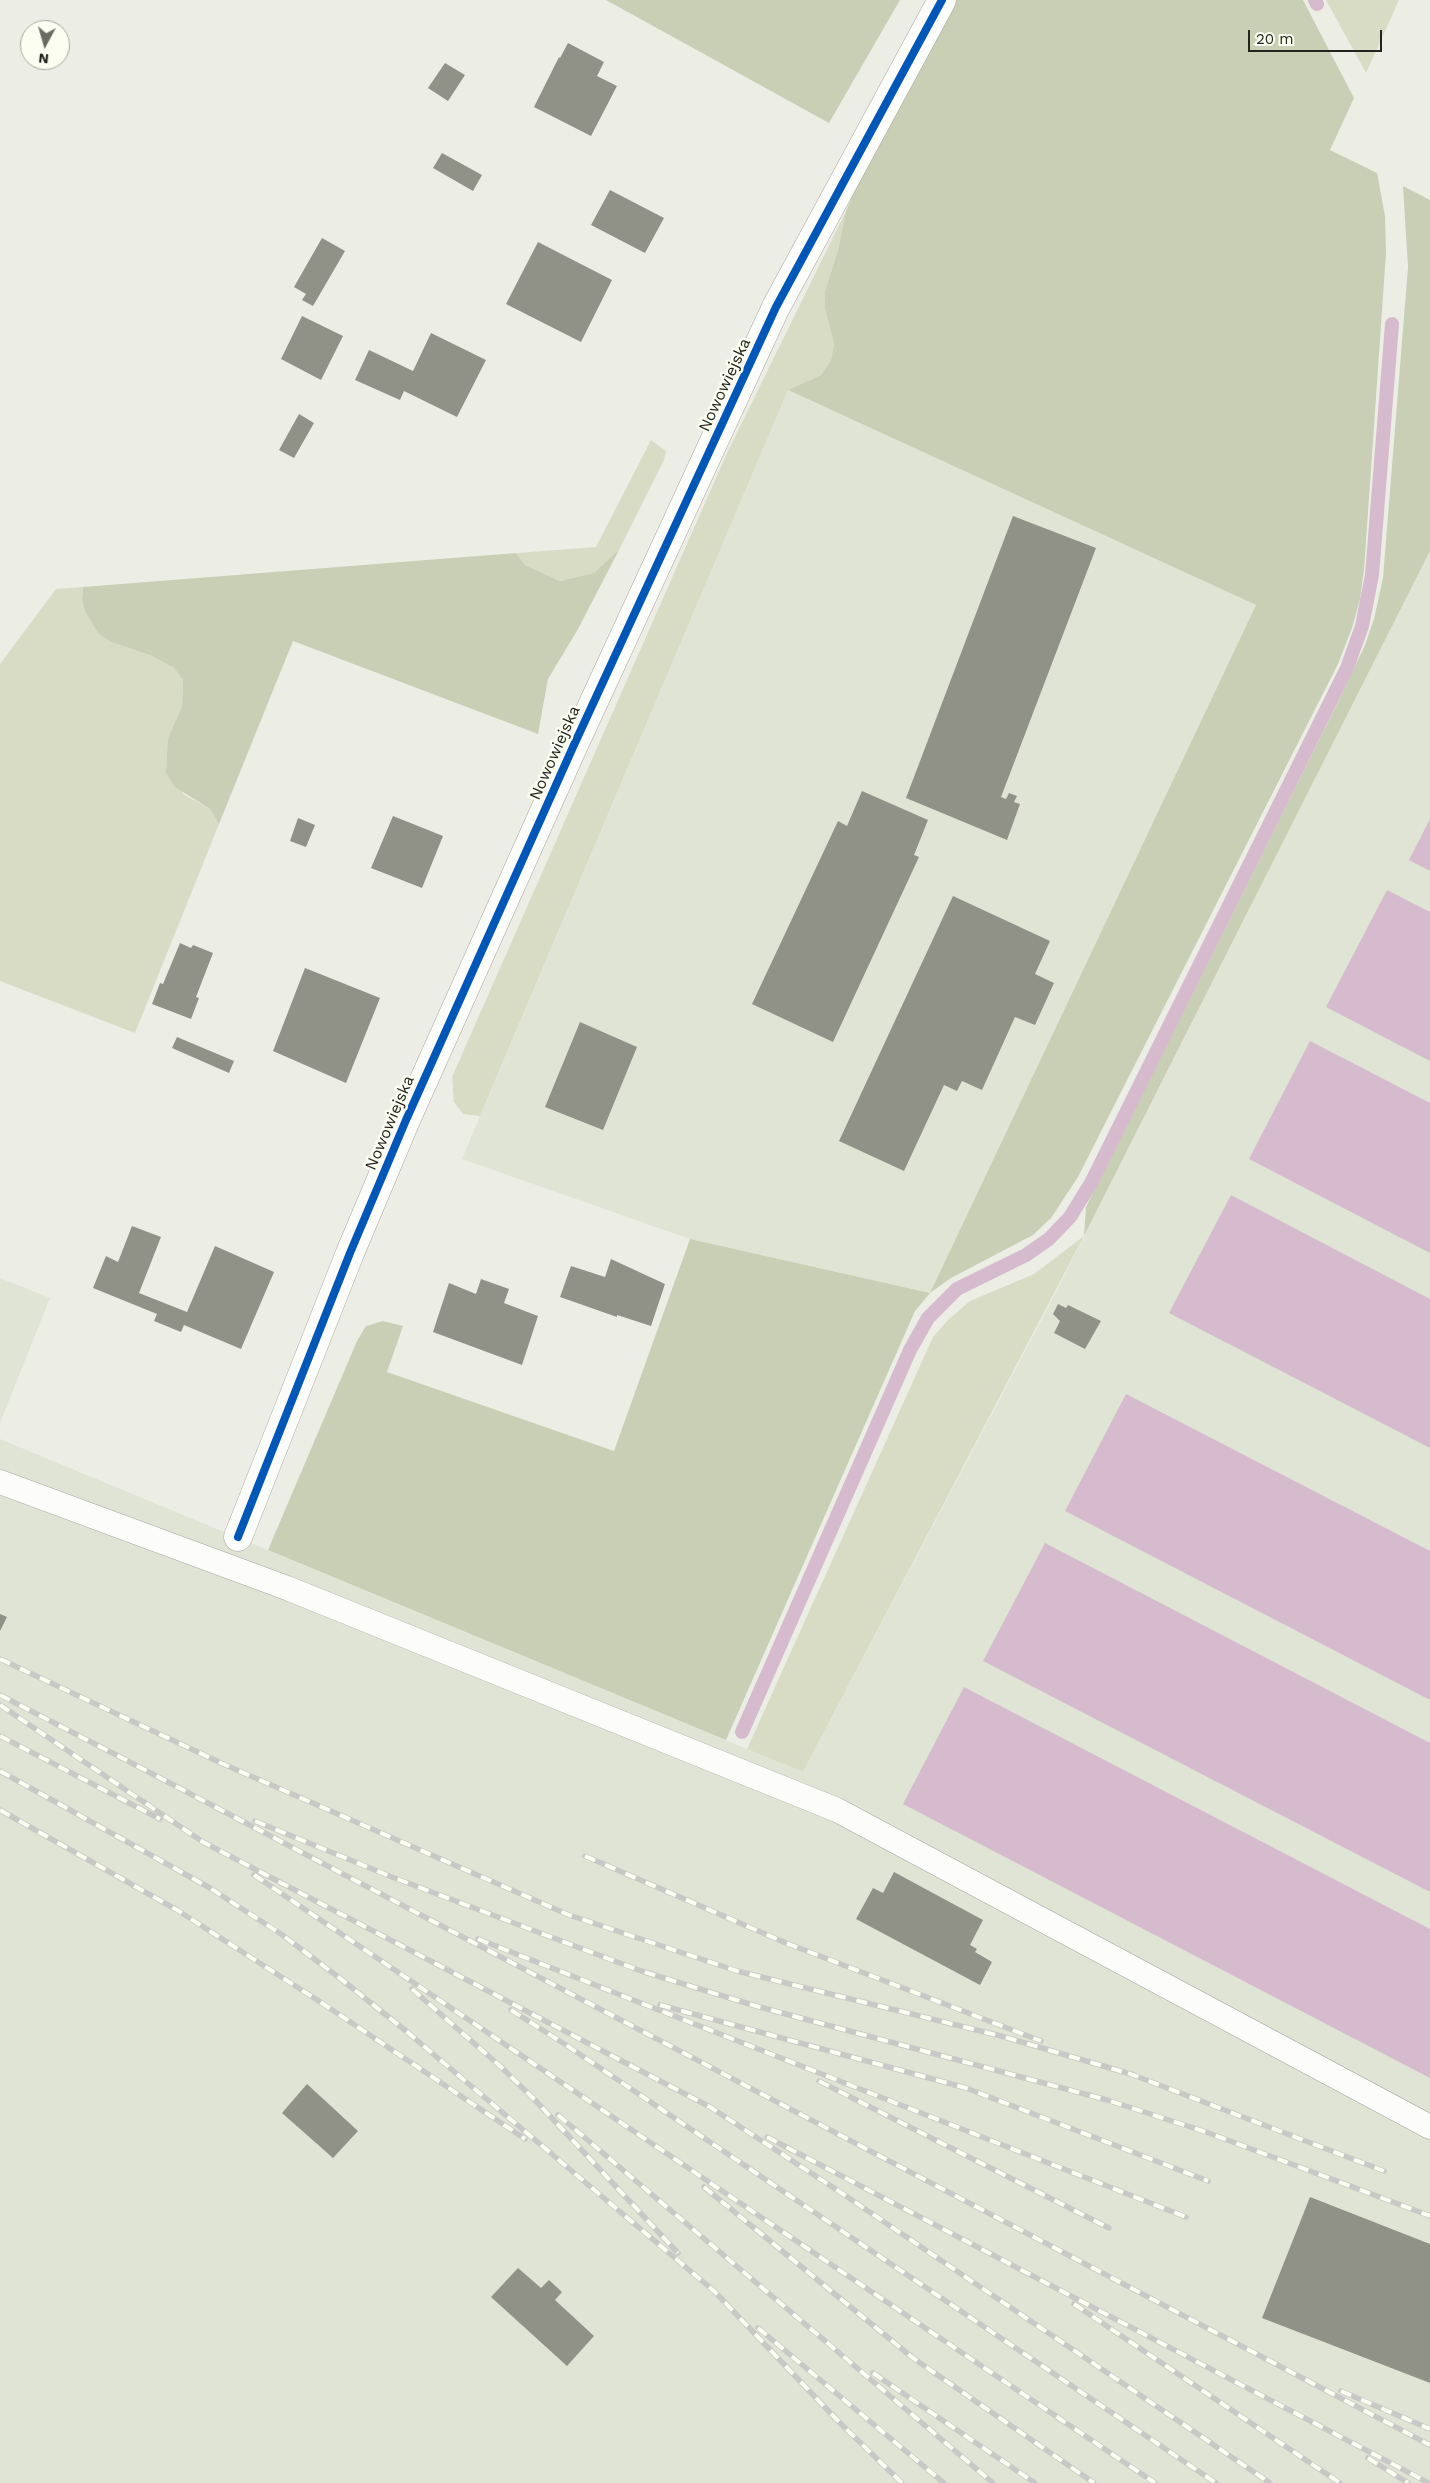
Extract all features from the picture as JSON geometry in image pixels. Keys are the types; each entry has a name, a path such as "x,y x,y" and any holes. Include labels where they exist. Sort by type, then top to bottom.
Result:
{"street":[{"name":"Nowowiejska","path":"238,1537 350,1253 406,1120 573,747 776,307 942,0"}],"lane":[{"path":"0,1482 287,1588 837,1810 1430,2127"}],"shaded area":[{"path":"788,390 1256,605 930,1293 690,1239 462,1159"},
{"path":"1430,551 1430,2483 0,2483 0,1439 803,1772 1055,1294"},
{"path":"1430,819 1430,871 1409,860"},
{"path":"1387,890 1430,912 1430,1061 1326,1007"},
{"path":"1310,1041 1430,1103 1430,1253 1249,1159"},
{"path":"1231,1195 1430,1299 1430,1448 1169,1313"},
{"path":"0,1278 50,1298 0,1423"},
{"path":"1126,1394 1430,1551 1430,1700 1065,1511"},
{"path":"1045,1543 1430,1743 1430,1892 983,1661"},
{"path":"964,1687 1430,1929 1430,2078 903,1804"}],"green space":[{"path":"606,0 900,0 829,123"},
{"path":"953,0 1303,0 1354,98 1330,150 1377,173 1385,216 1386,253 1364,570 1360,599 1352,628 1338,664 1078,1177 1051,1218 1033,1235 951,1278 930,1293 1256,605 788,390 821,375 831,360 834,344 825,309 825,291 838,250 846,211 860,178"},
{"path":"1326,0 1399,0 1366,73"},
{"path":"1403,186 1430,200 1430,551 1084,1236 1086,1207 1340,698 1365,645 1374,619 1383,578 1408,267"},
{"path":"846,211 838,250 825,291 825,309 834,344 831,360 821,375 788,390 480,1116 463,1114 454,1102 452,1077 727,453"},
{"path":"651,440 666,451 664,460 619,550 610,561 594,573 560,581 525,565 516,553 596,547"},
{"path":"619,550 578,629 548,679 538,734 293,641 219,824 210,809 175,787 166,773 168,739 182,706 183,680 174,668 152,656 111,642 98,633 85,611 82,598 83,587 516,553 525,565 560,581 594,573"},
{"path":"83,587 82,598 111,642 152,656 174,668 183,680 182,706 176,720 183,794 210,809 219,824 135,1033 0,981 0,664 56,589"},
{"path":"1084,1236 803,1772 747,1749 933,1337 948,1320 970,1301 1034,1274"},
{"path":"690,1239 930,1293 915,1311 726,1740 268,1550 357,1341 366,1326 383,1321 403,1326 387,1372 614,1451"}],"building":[{"path":"568,43 604,62 597,76 617,86 591,136 534,107"},
{"path":"445,63 465,75 448,101 428,88"},
{"path":"442,153 482,175 473,191 433,168"},
{"path":"610,190 664,218 645,253 591,225"},
{"path":"322,238 345,251 313,306 302,300 306,294 294,287"},
{"path":"538,242 612,280 581,342 506,304"},
{"path":"302,316 343,336 321,380 281,359"},
{"path":"431,333 486,360 457,417 404,391 400,400 355,380 369,350 413,371"},
{"path":"299,414 314,423 294,458 279,450"},
{"path":"1013,516 1096,548 1001,797 1006,799 1009,793 1017,796 1014,802 1020,804 1007,840 906,798"},
{"path":"862,791 928,820 914,855 919,857 833,1042 752,1004 838,821 847,826"},
{"path":"393,816 443,836 422,888 371,868"},
{"path":"298,818 315,825 306,847 290,841"},
{"path":"953,896 1050,941 1035,974 1054,983 1035,1025 1015,1017 982,1090 962,1081 957,1091 944,1085 904,1171 839,1141"},
{"path":"180,943 191,948 193,945 213,953 196,997 199,998 191,1019 152,1004 160,983 163,984"},
{"path":"305,968 380,998 346,1083 273,1051"},
{"path":"580,1022 637,1047 603,1130 545,1107"},
{"path":"177,1037 234,1061 229,1073 172,1048"},
{"path":"132,1226 161,1237 139,1293 187,1312 215,1246 274,1272 241,1349 184,1325 181,1332 154,1321 157,1314 93,1288 106,1256 118,1262"},
{"path":"611,1259 665,1284 651,1326 617,1315 617,1317 560,1297 571,1266 605,1277"},
{"path":"481,1279 509,1289 504,1303 538,1316 522,1365 433,1332 449,1283 476,1294"},
{"path":"1058,1304 1066,1308 1068,1305 1101,1321 1085,1349 1054,1333 1060,1321 1053,1314"},
{"path":"0,1614 7,1617 0,1631"},
{"path":"894,1872 983,1920 970,1945 977,1949 975,1952 992,1962 980,1985 856,1919 873,1888 883,1893"},
{"path":"307,2084 358,2131 333,2158 282,2113"},
{"path":"1310,2197 1430,2244 1430,2383 1262,2318"},
{"path":"518,2268 541,2288 549,2280 562,2292 555,2300 594,2336 567,2366 491,2297"}],"waterway":[{"path":"1315,0 1317,4"},
{"path":"742,1732 910,1350 928,1318 957,1289 1026,1255 1049,1239 1070,1217 1091,1183 1347,668 1362,626 1372,575 1392,324"}],"railway":[{"path":"0,1659 221,1763 569,1915 737,1971 1001,2036 1134,2075"},
{"path":"0,1695 1430,2445"},
{"path":"0,1705 203,1842 710,2107 840,2192 1270,2483"},
{"path":"0,1736 160,1819"},
{"path":"0,1771 210,1888 281,1934 341,1979 406,2031 714,2291 840,2423 902,2483"},
{"path":"0,1810 177,1910 325,2005 525,2139"},
{"path":"255,1821 392,1877 641,1971 756,2006 1107,2100 1206,2132 1430,2216"},
{"path":"585,1856 786,1943 1041,2041"},
{"path":"254,1875 1155,2483"},
{"path":"478,1939 1186,2217"},
{"path":"412,1989 500,2066 535,2100 678,2253"},
{"path":"660,2005 966,2088 1208,2181"},
{"path":"511,2010 566,2045 1216,2483"},
{"path":"1128,2073 1384,2171"},
{"path":"819,2081 1109,2228"},
{"path":"558,2115 993,2483"},
{"path":"767,2137 1429,2483"},
{"path":"704,2187 913,2358 1094,2483"},
{"path":"1074,2304 1340,2483"},
{"path":"758,2328 944,2483"},
{"path":"873,2373 1035,2483"},
{"path":"1341,2391 1430,2429"},
{"path":"1368,2458 1408,2483"}],"cycle path":[{"path":"238,1537 350,1253 406,1120 573,747 776,307 942,0"}]}
